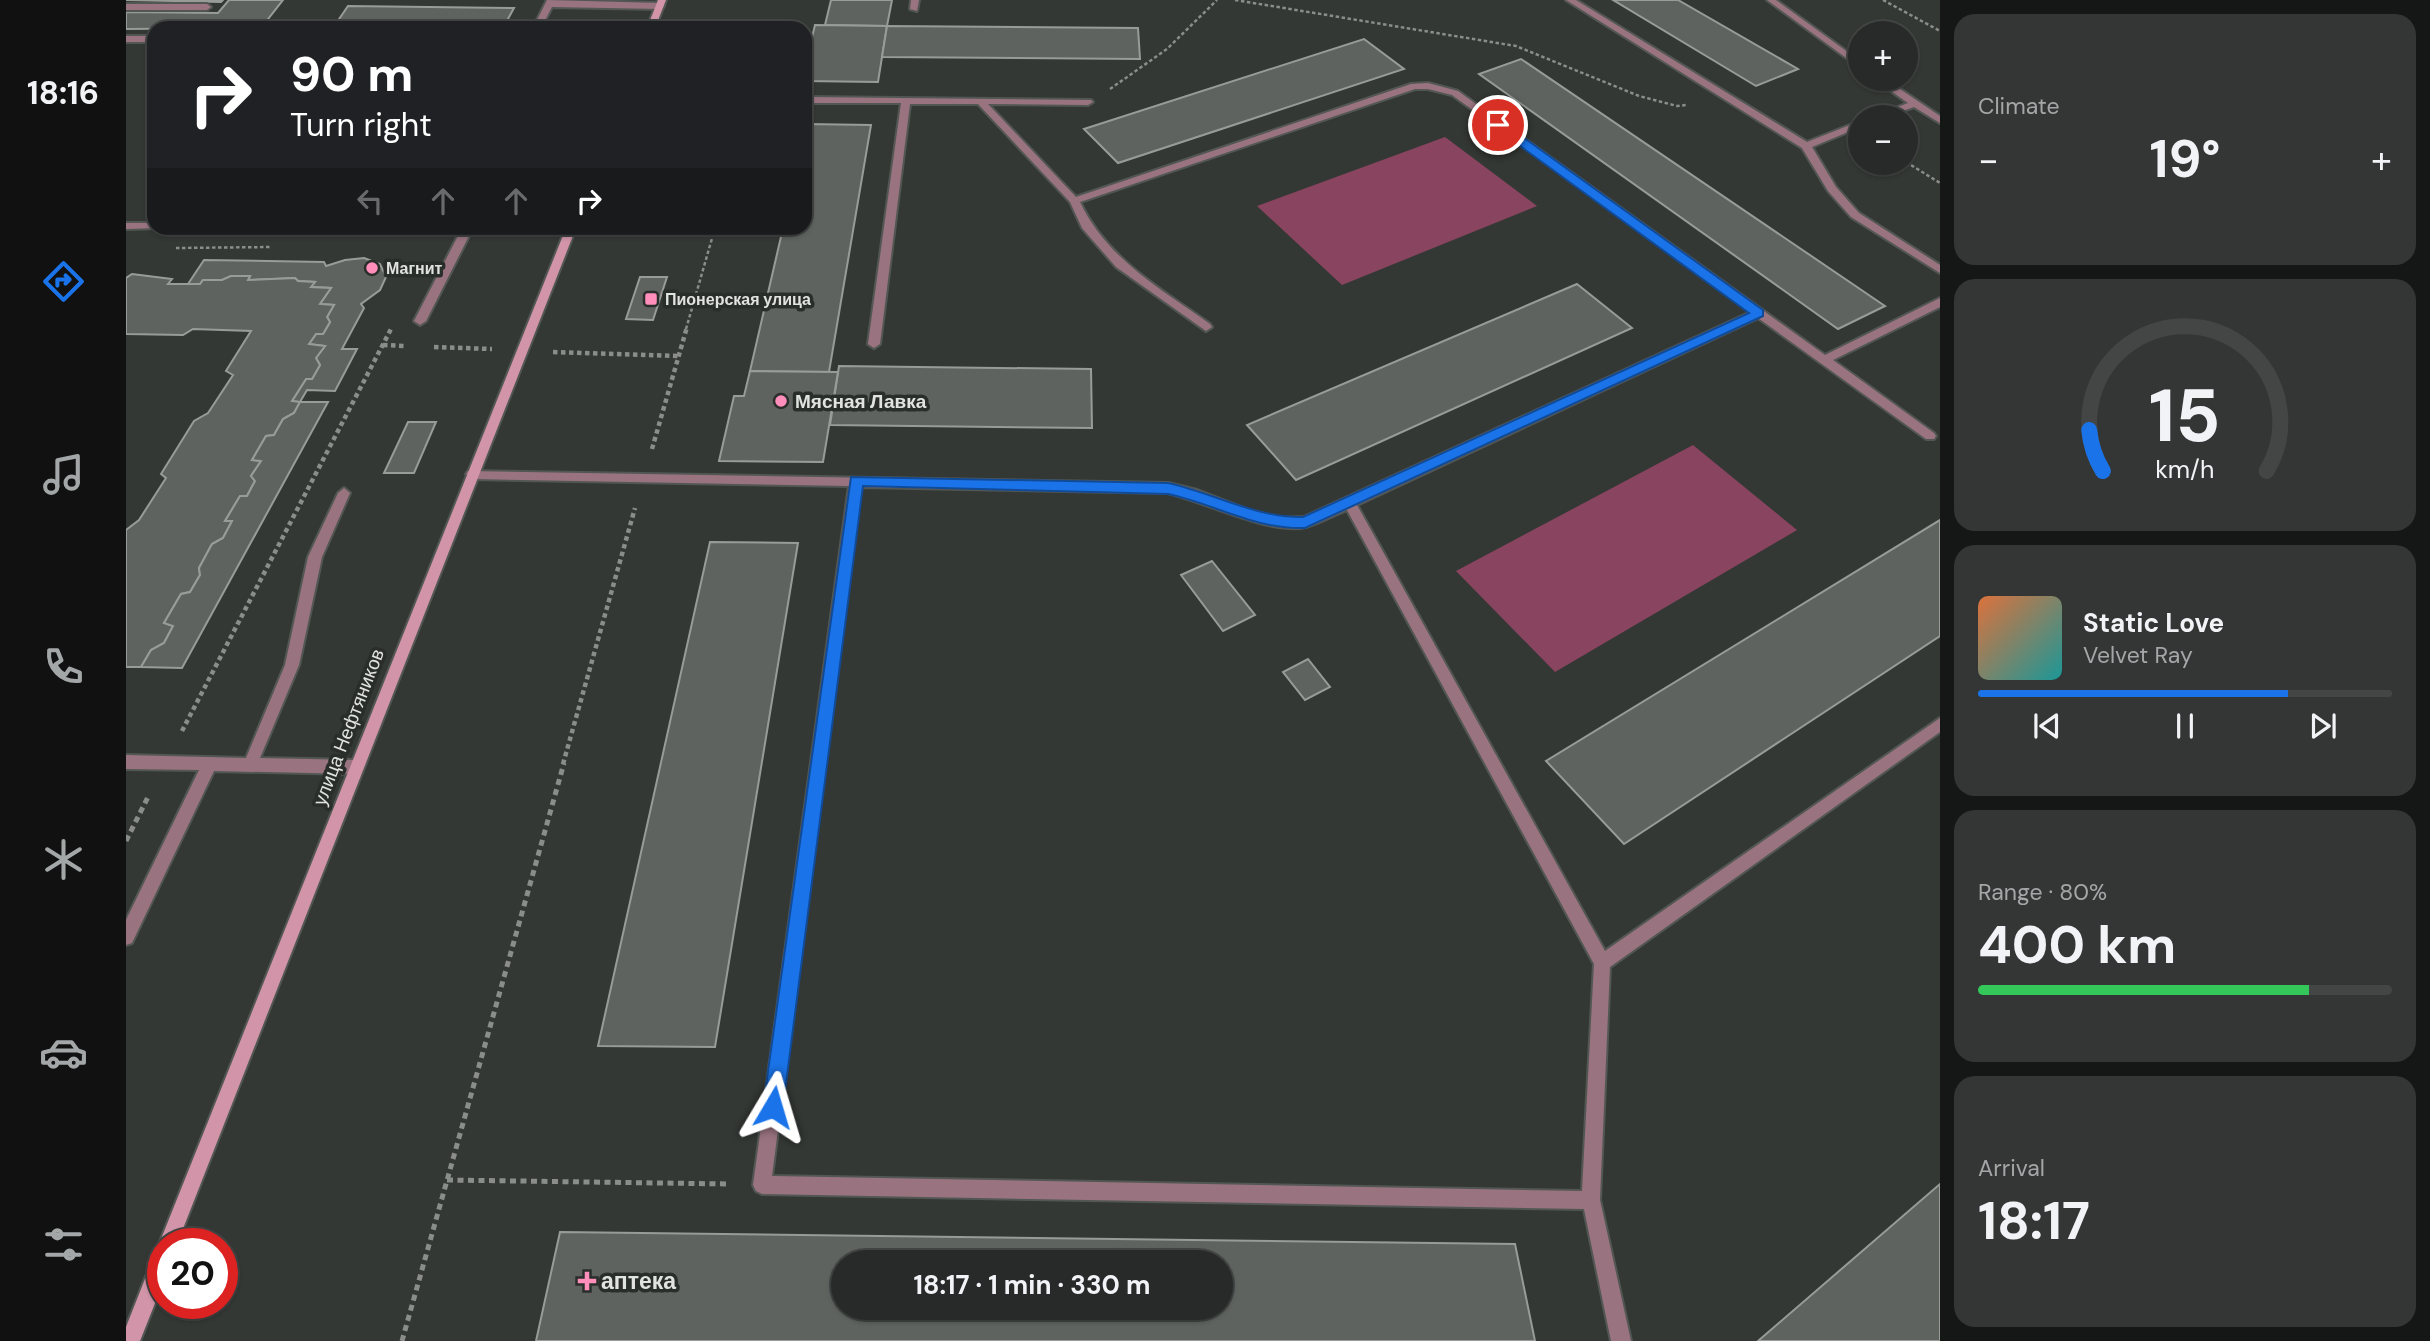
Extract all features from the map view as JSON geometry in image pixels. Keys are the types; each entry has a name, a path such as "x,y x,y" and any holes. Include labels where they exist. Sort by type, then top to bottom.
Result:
{"main road":[{"path":"654,21 661,3"},
{"name":"улица Нефтяников","path":"174,1228 568,235"},
{"path":"130,1341 147,1298"}],"lane":[{"path":"1570,0 1806,146 1832,189 1855,215 1940,270"},
{"path":"1771,0 1848,56"},
{"path":"540,21 550,2 661,3"},
{"path":"126,6 207,7"},
{"path":"126,39 147,38"},
{"path":"1073,201 1414,86 1443,88 1455,93 1930,436"},
{"path":"1895,91 1940,120"},
{"path":"812,100 1088,102"},
{"path":"874,344 906,100"},
{"path":"980,101 1073,201 1086,226 1120,265 1206,327"},
{"path":"1806,146 1848,129"},
{"path":"126,226 147,226"},
{"path":"420,321 464,235"},
{"path":"1824,360 1940,302"},
{"path":"472,474 1168,488 1280,523 1305,522 1759,313"},
{"path":"856,481 762,1185 1591,1200"},
{"path":"250,765 292,665 315,557 344,493"},
{"path":"1350,503 1602,963 1591,1200 1621,1341"},
{"path":"1602,963 1940,724"},
{"path":"126,762 356,767"},
{"path":"126,937 210,764"}],"path":[{"path":"1088,102 1144,69 1182,38 1217,0"},
{"path":"1235,0 1516,46 1639,96 1676,106 1729,98"},
{"path":"1883,0 1940,31"},
{"path":"1918,170 1940,183"},
{"path":"402,1341 713,235"},
{"path":"126,841 165,763"},
{"path":"447,1180 762,1185"}],"shaded area":[{"path":"1445,137 1537,206 1342,285 1257,206"},
{"path":"1693,445 1797,530 1555,672 1456,571"}],"building":[{"path":"126,0 223,0 221,2"},
{"path":"229,0 283,0 266,21 147,21 147,29 126,29 126,12 218,13"},
{"path":"831,0 892,0 887,26 825,25"},
{"path":"1613,0 1678,0 1798,69 1756,86"},
{"path":"348,6 514,8 507,21 338,21"},
{"path":"815,25 887,26 878,82 812,81 812,37"},
{"path":"887,26 1138,28 1140,59 882,57"},
{"path":"1364,39 1404,69 1118,163 1084,129"},
{"path":"1521,59 1885,306 1838,329 1479,74"},
{"path":"812,124 871,125 829,372 750,371 781,235 812,235"},
{"path":"364,258 380,264 386,277 380,290 361,304 364,308 342,349 357,349 335,391 307,390 300,402 292,401 306,379 312,379 320,365 316,358 325,346 309,344 316,334 323,334 330,322 327,317 334,305 320,304 331,288 311,287 315,282 298,281 295,278 248,280 250,276 231,276 222,280 203,280 200,284 188,284 204,260 324,262 326,266"},
{"path":"132,274 172,279 168,284 200,284 203,280 222,280 231,276 250,276 248,280 295,278 298,281 315,282 311,287 331,288 320,304 334,305 327,317 330,322 323,334 316,334 309,344 325,346 316,358 320,365 312,379 306,379 292,401 300,402 294,413 283,419 274,435 266,436 252,460 261,461 251,476 255,481 247,496 240,496 225,521 232,521 223,538 212,544 190,592 181,594 164,623 173,626 164,643 151,650 141,667 126,667 126,530 139,520 166,478 161,474 194,421 208,413 233,375 226,371 251,331 193,329 183,335 126,334 126,278"},
{"path":"640,277 667,277 653,320 626,319"},
{"path":"1577,284 1632,328 1296,480 1247,425"},
{"path":"839,366 1091,369 1092,428 830,425"},
{"path":"750,371 838,372 823,462 719,461 734,396 744,396"},
{"path":"300,402 328,402 182,668 141,667 151,650 164,643 173,626 164,623 181,594 190,592 212,544 223,538 232,521 225,521 240,496 247,496 255,481 251,476 261,461 252,460 266,436 274,435 283,419 294,413"},
{"path":"408,422 436,422 414,473 384,473"},
{"path":"1940,520 1940,636 1624,844 1546,761"},
{"path":"710,542 798,543 715,1047 598,1046"},
{"path":"1212,561 1255,615 1223,631 1181,575"},
{"path":"1308,659 1330,687 1305,700 1283,672"},
{"path":"1940,1184 1940,1341 1758,1341"},
{"path":"560,1232 1515,1244 1535,1341 536,1341"}],"place":[{"name":"Магнит","path":"372,268"},
{"name":"Пионерская улица","path":"651,299"},
{"name":"Мясная Лавка","path":"781,401"},
{"name":"аптека","path":"587,1281"}],"route":[{"path":"773,1107 856,481 1168,488 1280,523 1305,522 1759,313 1498,125"}]}
